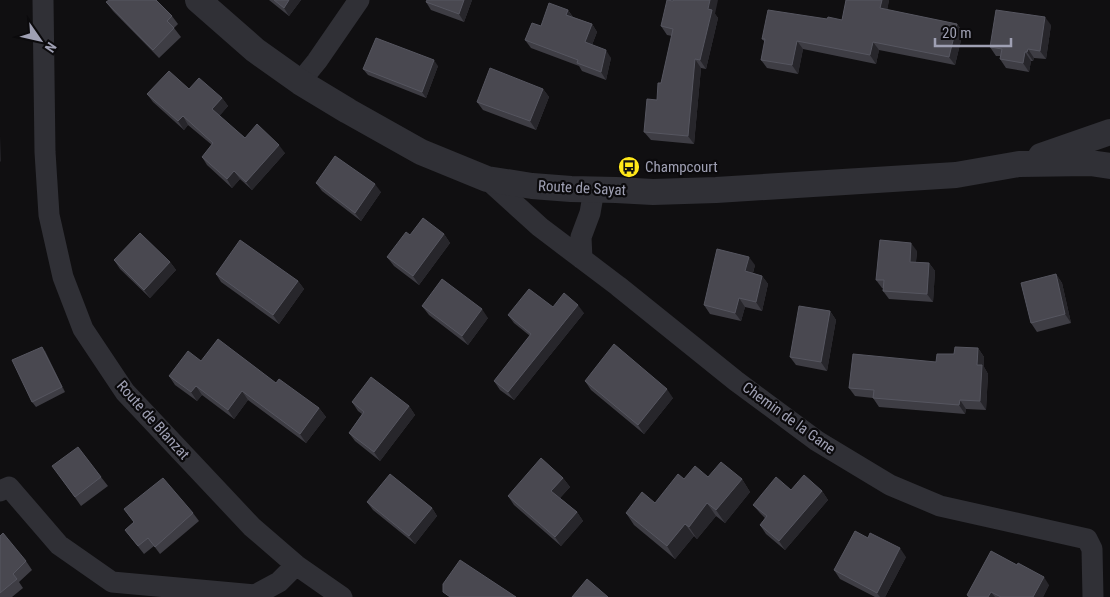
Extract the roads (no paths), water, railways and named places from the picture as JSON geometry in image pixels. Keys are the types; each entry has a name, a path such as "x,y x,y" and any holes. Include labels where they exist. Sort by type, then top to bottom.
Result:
{"street":[{"name":"Route de Sayat","path":"198,0 254,50 300,82 421,152 486,180 571,190 653,192 956,175 1019,164 1090,163 1110,166"},
{"path":"300,82 318,61 359,0"},
{"name":"Route de Blanzat","path":"44,3 45,152 49,215 63,277 83,329 125,392 252,526 296,565 342,597"},
{"name":"Route de Sayat","path":"1019,164 1110,132"},
{"name":"Chemin de la Gane","path":"486,180 540,227 736,380 817,441 890,485 940,506 1087,539 1092,550 1093,597"},
{"path":"582,259 582,238 590,213 594,190"},
{"path":"0,491 9,487 59,545 112,582 256,594 278,582 296,565"}],"place":[{"name":"Champcourt","path":"629,167"}]}
